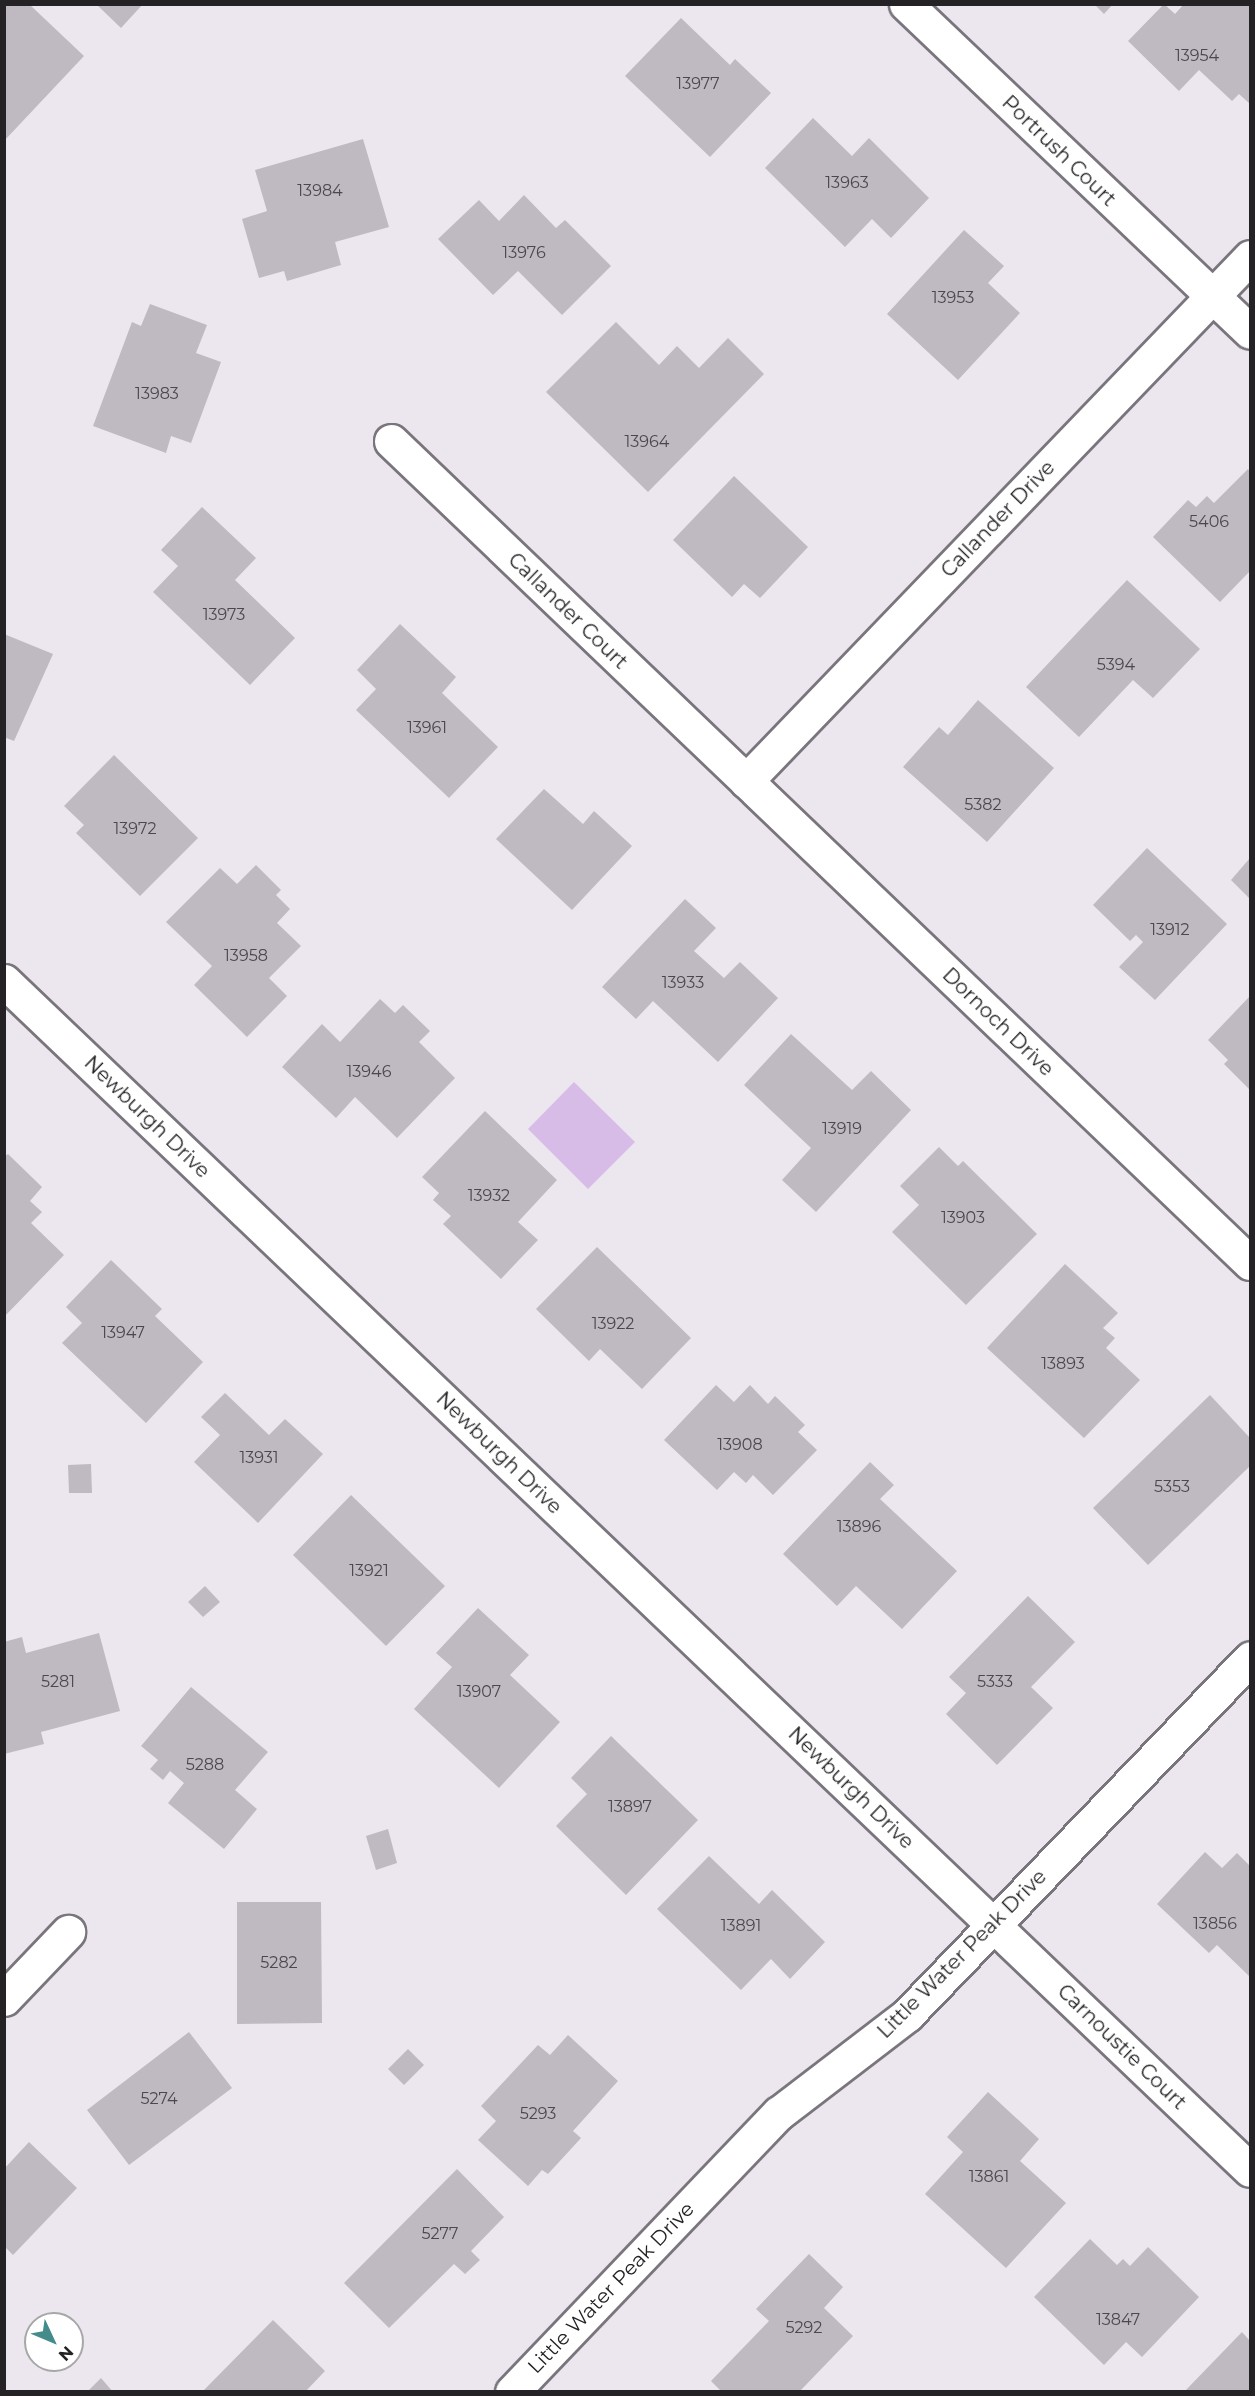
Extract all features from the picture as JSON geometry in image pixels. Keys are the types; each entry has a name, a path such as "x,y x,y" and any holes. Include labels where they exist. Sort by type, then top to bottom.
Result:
{"street":[{"name":"Portrush Court","path":"906,4 1251,332"},
{"name":"Callander Drive","path":"746,781 1251,258"},
{"name":"Callander Court","path":"391,441 746,781"},
{"name":"Dornoch Drive","path":"746,781 1251,1263"},
{"name":"Newburgh Drive","path":"4,981 994,1924"},
{"name":"Little Water Peak Drive","path":"530,2385 779,2113 907,2015 1251,1658"},
{"name":"Carnoustie Court","path":"994,1924 1251,2170"},
{"path":"4,1999 68,1932"}],"shaded area":[{"path":"574,1082 635,1142 588,1189 528,1129"}],"building":[{"path":"4,4 29,4 84,56 4,141"},
{"path":"96,4 143,4 121,28"},
{"path":"1094,4 1113,4 1104,14"},
{"path":"1164,4 1175,14 1184,4 1250,4 1250,104 1239,94 1232,101 1199,70 1179,91 1128,41"},
{"path":"681,18 730,65 735,59 771,93 710,157 625,76"},
{"path":"813,118 852,156 869,138 929,198 891,238 872,219 845,247 765,168"},
{"path":"363,139 389,227 335,242 341,265 287,281 284,271 259,278 242,219 267,211 255,170"},
{"path":"524,195 556,228 565,220 611,266 562,315 518,271 493,295 438,239 479,200 499,221"},
{"path":"964,230 1004,266 988,283 1020,313 958,380 887,314"},
{"path":"150,304 207,325 196,353 221,362 191,443 171,436 166,453 93,426 132,322 141,326"},
{"path":"616,322 659,365 677,346 699,368 728,338 764,374 648,492 546,392"},
{"path":"1248,469 1250,472 1250,571 1220,602 1153,537 1188,500 1196,507 1207,496 1214,503"},
{"path":"734,476 808,547 760,598 744,584 732,597 673,540"},
{"path":"202,507 256,558 235,580 295,638 250,685 153,592 178,566 161,550"},
{"path":"1127,580 1200,649 1153,698 1133,680 1079,737 1026,687"},
{"path":"400,624 456,677 442,693 498,747 449,798 356,710 376,689 357,670"},
{"path":"4,634 53,654 14,741 4,737"},
{"path":"978,700 1054,768 987,842 903,767 939,727 948,735"},
{"path":"114,755 198,838 140,896 76,833 84,825 64,806"},
{"path":"544,789 583,824 594,811 632,846 572,910 496,839"},
{"path":"1147,848 1227,924 1155,1000 1119,967 1143,942 1136,935 1130,941 1093,905"},
{"path":"1250,858 1250,899 1231,880"},
{"path":"256,865 281,890 276,895 290,909 277,923 301,946 269,978 287,996 247,1037 194,985 212,966 166,922 220,868 237,884"},
{"path":"685,899 716,928 694,951 724,978 740,962 778,998 718,1062 653,1001 636,1019 602,987"},
{"path":"1250,996 1250,1090 1224,1064 1228,1060 1208,1040"},
{"path":"380,999 395,1013 403,1005 430,1031 419,1042 455,1078 397,1138 355,1097 336,1118 282,1067 322,1024 340,1042"},
{"path":"791,1034 852,1090 871,1071 911,1110 816,1212 782,1180 811,1148 744,1085"},
{"path":"485,1111 557,1180 518,1222 538,1240 501,1279 443,1224 451,1216 433,1200 439,1193 422,1177"},
{"path":"939,1147 958,1166 963,1161 1037,1234 966,1305 892,1232 919,1205 900,1186"},
{"path":"8,1154 42,1187 30,1201 42,1212 31,1223 64,1255 4,1317 4,1157"},
{"path":"597,1247 691,1338 642,1389 600,1349 589,1361 536,1309"},
{"path":"111,1260 162,1309 155,1316 203,1362 146,1423 62,1343 82,1323 66,1307"},
{"path":"1065,1264 1118,1313 1103,1328 1115,1338 1106,1348 1140,1380 1084,1438 987,1348"},
{"path":"716,1385 734,1402 750,1385 768,1404 775,1396 805,1425 798,1432 817,1450 773,1495 753,1475 746,1483 734,1472 717,1490 664,1440"},
{"path":"225,1393 269,1435 285,1419 323,1454 258,1523 194,1462 220,1435 201,1417"},
{"path":"1210,1395 1250,1438 1250,1466 1148,1565 1093,1508"},
{"path":"870,1462 894,1485 880,1499 957,1571 902,1629 856,1586 837,1606 783,1554"},
{"path":"91,1464 92,1493 69,1493 68,1465"},
{"path":"351,1495 445,1586 386,1646 293,1555"},
{"path":"205,1586 220,1602 203,1617 188,1602"},
{"path":"1028,1596 1075,1642 1031,1687 1053,1708 997,1765 946,1714 966,1693 949,1677"},
{"path":"478,1608 529,1655 510,1675 560,1722 499,1788 414,1709 452,1667 436,1653"},
{"path":"99,1633 120,1711 41,1732 44,1744 4,1754 4,1642 22,1637 26,1653"},
{"path":"191,1687 268,1752 235,1790 257,1809 224,1849 168,1803 184,1783 170,1771 163,1780 150,1769 158,1760 141,1746"},
{"path":"611,1736 698,1820 626,1895 556,1826 587,1794 571,1778"},
{"path":"388,1829 397,1863 376,1870 366,1836"},
{"path":"1205,1852 1222,1868 1237,1853 1250,1866 1250,1977 1217,1945 1209,1953 1157,1904"},
{"path":"709,1856 759,1904 772,1890 825,1942 790,1979 771,1959 741,1990 657,1909"},
{"path":"237,1902 321,1902 322,2023 237,2024"},
{"path":"189,2032 232,2088 129,2165 87,2110"},
{"path":"568,2035 618,2081 573,2131 581,2138 548,2174 542,2170 528,2186 478,2140 496,2121 481,2106 538,2045 550,2055"},
{"path":"408,2049 424,2065 404,2085 388,2069"},
{"path":"988,2092 1039,2139 1020,2161 1066,2203 1006,2268 925,2194 963,2152 947,2137"},
{"path":"29,2142 77,2188 13,2255 4,2246 4,2169"},
{"path":"457,2169 504,2217 471,2251 480,2260 465,2274 454,2264 389,2328 344,2283"},
{"path":"1090,2239 1117,2265 1123,2259 1130,2266 1148,2247 1199,2297 1142,2357 1126,2342 1104,2365 1034,2297"},
{"path":"809,2254 843,2287 824,2308 853,2336 801,2390 803,2392 722,2392 711,2381 769,2321 756,2309"},
{"path":"273,2320 325,2371 305,2392 202,2392"},
{"path":"1242,2332 1250,2341 1250,2392 1184,2392"},
{"path":"101,2378 113,2392 87,2392"}]}
